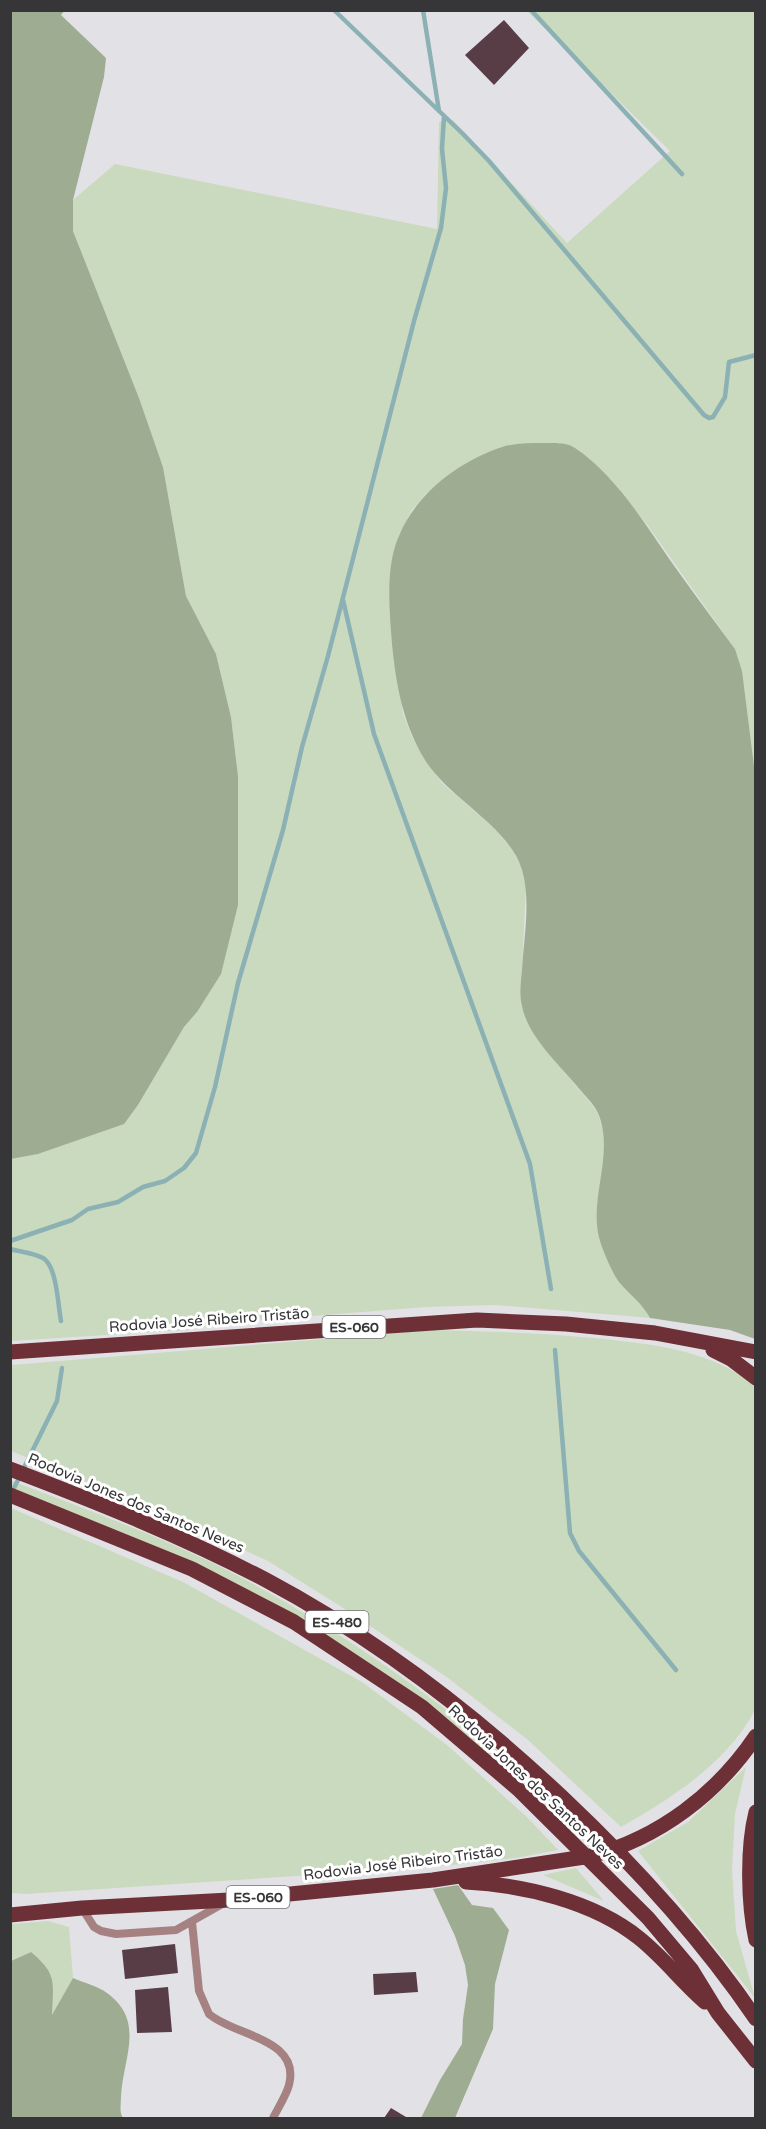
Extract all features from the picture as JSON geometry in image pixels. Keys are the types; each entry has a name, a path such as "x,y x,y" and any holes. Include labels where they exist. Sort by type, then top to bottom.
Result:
{"main road":[{"name":"Rodovia José Ribeiro Tristão","path":"10,1352 477,1320 566,1324 697,1341"},
{"name":"ES-060","path":"697,1341 756,1352"},
{"path":"697,1341 731,1359 756,1378"},
{"name":"Rodovia Jones dos Santos Neves","path":"10,1469 203,1548 308,1604 396,1661 471,1716 617,1849 670,1909 756,2019"},
{"name":"Rodovia Jones dos Santos Neves","path":"10,1495 123,1539 192,1569 294,1622 430,1713 518,1790 632,1900 678,1952 718,2013 756,2061"},
{"name":"Rodovia José Ribeiro Tristão","path":"10,1915 82,1908 230,1900 433,1880 617,1849 679,1816 720,1780 756,1736"},
{"path":"756,1812 750,1866 752,1925 756,1940"},
{"path":"433,1880 494,1883 559,1898 615,1922 638,1937 718,2013"},
{"path":"10,1906 82,1908"}],"lane":[{"path":"82,1908 94,1927 107,1933 172,1931 230,1900"},
{"path":"192,1922 199,1991 209,2014 278,2048 286,2057 289,2066 289,2085 273,2118"}],"green space":[{"path":"65,10 61,15 106,58 104,77 73,200 73,231 139,398 163,467 186,596 216,654 231,717 238,776 238,905 221,974 197,1012 184,1027 138,1105 124,1124 38,1154 11,1159 10,11"},
{"path":"527,11 755,11 755,782 735,649 648,526 618,489 594,464 574,448 564,444 544,443 502,447 473,460 448,476 425,495 412,510 399,535 390,580 392,637 403,713 412,737 442,783 493,827 511,847 521,866 526,887 522,1008 545,1048 597,1111 604,1132 605,1152 597,1206 650,1318 495,1305 427,1307 249,1321 187,1330 11,1341 11,1159 38,1154 124,1123 138,1105 184,1027 197,1012 238,905 238,776 231,717 216,654 186,596 163,467 139,398 73,231 73,200 115,164 437,229 439,122 453,120 567,243 670,151"},
{"path":"556,443 575,448 603,471 615,485 735,649 742,671 756,782 755,1339 730,1330 650,1318 614,1274 597,1228 598,1195 604,1146 603,1129 598,1113 531,1030 522,1006 520,988 526,894 522,870 505,840 449,788 425,760 411,732 398,689 390,623 390,569 398,539 406,521 432,489 447,476 483,454 507,446"},
{"path":"433,1330 554,1335 658,1346 718,1363 755,1385 755,1710 729,1747 697,1778 660,1804 621,1827 528,1740 448,1678 268,1561 158,1511 11,1451 11,1365"},
{"path":"10,1480 177,1546 235,1574 303,1612 369,1654 464,1723 509,1760 579,1826 580,1832 573,1833 525,1785 459,1729 197,1564 11,1489"},
{"path":"11,1508 183,1582 362,1682 447,1745 527,1817 558,1850 516,1858 433,1867 26,1894 11,1893"},
{"path":"746,1767 735,1814 732,1869 736,1931 755,1998 638,1851 688,1822"},
{"path":"576,1868 604,1901 543,1875"},
{"path":"458,1885 472,1905 493,1908 509,1930 495,1984 493,2029 455,2118 421,2118 462,2044 468,1985 465,1965 455,1936 433,1889"},
{"path":"48,1921 69,1927 73,1978 52,2016 31,1952 11,1961 11,1924"},
{"path":"31,1952 50,1973 53,1987 52,2015 73,1978 107,1993 119,2004 126,2016 129,2041 121,2096 123,2118 11,2118 11,1961"}],"building":[{"path":"504,20 529,48 494,85 465,55"},
{"path":"175,1944 178,1973 125,1979 122,1950"},
{"path":"416,1972 418,1992 374,1995 373,1974"},
{"path":"168,1987 172,2032 137,2033 135,1990"},
{"path":"391,2108 406,2117 384,2118"}],"waterway":[{"path":"334,10 489,161 704,415 709,418 713,417 725,397 729,362 756,355"},
{"path":"423,10 439,111"},
{"path":"531,10 682,174"},
{"path":"10,1241 72,1220 88,1209 118,1202 143,1187 165,1181 184,1168 196,1153 215,1087 238,983 283,830 302,747 328,656 414,321 441,228 446,188 442,149 444,116"},
{"path":"343,600 374,734 530,1164 551,1289"},
{"path":"10,1249 39,1256 48,1262 54,1277 61,1321"},
{"path":"555,1350 570,1533 579,1551 676,1670"},
{"path":"12,1492 57,1401 62,1368"}]}
